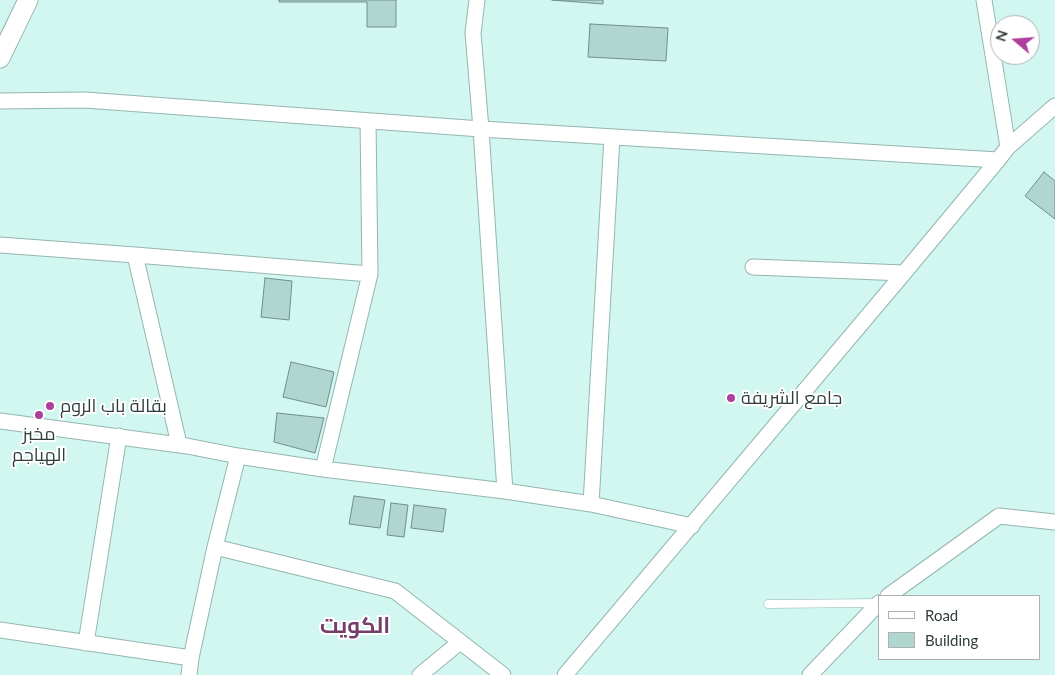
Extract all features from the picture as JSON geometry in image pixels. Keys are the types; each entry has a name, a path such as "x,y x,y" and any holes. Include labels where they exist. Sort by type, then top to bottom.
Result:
{"street":[{"path":"0,58 28,0"},
{"path":"477,0 473,32 505,491"},
{"path":"984,0 1008,147"},
{"path":"0,101 86,100 481,129 998,160"},
{"path":"565,675 692,526 1008,147 1055,106"},
{"path":"323,470 370,274 368,121"},
{"path":"591,504 612,137"},
{"path":"0,245 370,274"},
{"path":"135,255 179,444"},
{"path":"753,266 904,273"},
{"path":"0,421 179,444 323,470 505,491 591,504 692,526"},
{"path":"86,643 119,436"},
{"path":"189,675 215,547 238,456"},
{"path":"889,595 999,516 1055,522"},
{"path":"215,547 394,590 503,675"},
{"path":"810,675 878,604"},
{"path":"0,630 191,658"},
{"path":"420,675 460,642"}],"lane":[{"path":"768,604 878,603"}],"building":[{"path":"279,0 396,0 396,27 367,27 367,2 279,2"},
{"path":"552,0 603,0 603,4"},
{"path":"590,24 668,28 666,61 588,57"},
{"path":"1044,172 1055,181 1055,219 1025,196"},
{"path":"265,278 292,281 289,320 261,317"},
{"path":"291,362 334,372 326,407 283,397"},
{"path":"277,413 324,418 315,453 274,442"},
{"path":"354,496 385,500 380,528 349,524"},
{"path":"391,503 408,505 404,537 387,535"},
{"path":"414,505 446,509 443,532 411,528"}],"place":[{"name":"جامع الشريفة","path":"731,398"},
{"name":"بقالة باب الروم","path":"50,406"},
{"name":"مخبز الهياجم","path":"39,415"}],"district":[{"name":"الكويت","path":"355,626"}]}
